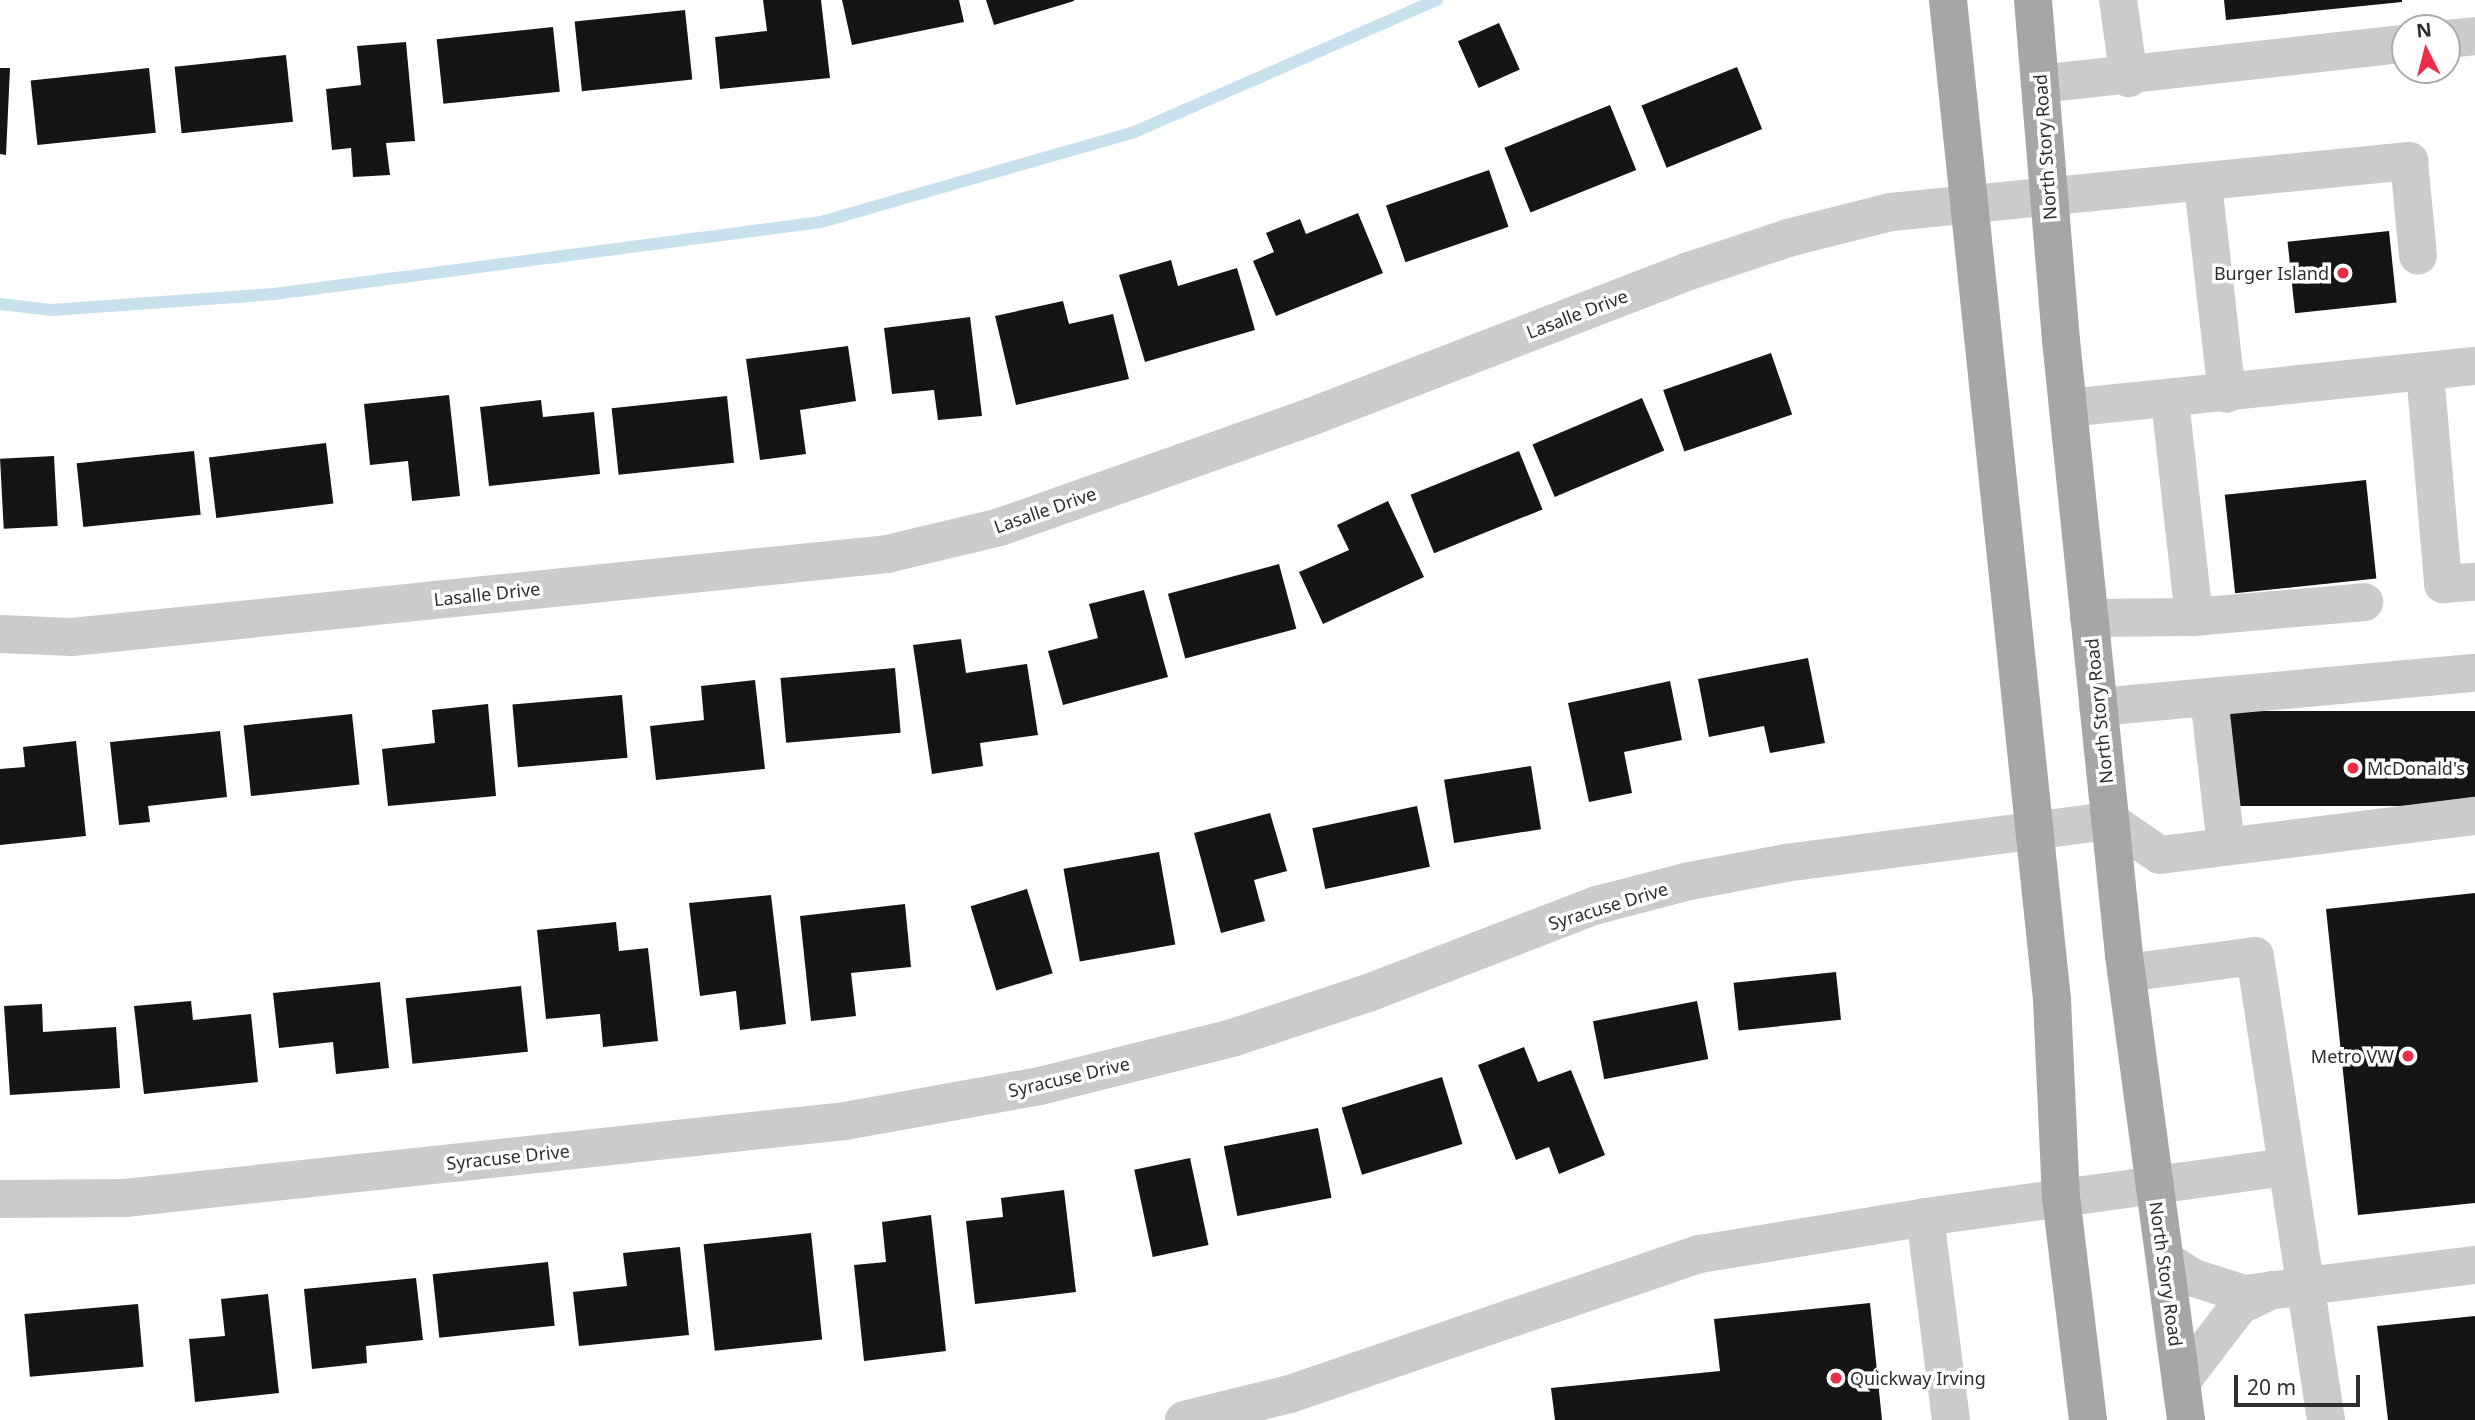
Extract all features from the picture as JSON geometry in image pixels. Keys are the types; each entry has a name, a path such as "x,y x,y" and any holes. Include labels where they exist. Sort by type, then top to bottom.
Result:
{"main road":[{"path":"1948,0 1966,207 2052,1000 2061,1197 2088,1420"},
{"name":"North Story Road","path":"2033,0 2068,408 2126,973 2186,1420"}],"street":[{"path":"2118,0 2129,78"},
{"path":"2040,84 2129,78 2391,46"},
{"name":"Lasalle Drive","path":"0,634 72,636 887,554 1013,523 1313,416 1689,271 1787,239 1891,212 2049,200 2409,161 2418,256"},
{"path":"2203,184 2227,394"},
{"path":"2068,408 2170,400 2475,366"},
{"path":"2425,372 2443,584 2475,582"},
{"path":"2170,400 2194,617"},
{"path":"2090,618 2194,617 2364,602"},
{"path":"2098,707 2475,673"},
{"path":"2310,688 2419,692 2475,689"},
{"path":"2209,697 2226,846"},
{"path":"2110,821 2160,855 2475,816"},
{"name":"Syracuse Drive","path":"0,1199 125,1199 831,1122 1040,1086 1232,1038 1371,992 1597,905 1690,881 2034,828 2110,821"},
{"path":"2126,973 2255,956 2286,1167 2273,1290 2326,1420"},
{"path":"1184,1420 1290,1394 1700,1254 1925,1217 2286,1167"},
{"path":"1925,1217 1951,1420"},
{"path":"2165,1259 2194,1278 2273,1290 2475,1265"},
{"path":"2181,1382 2239,1306 2273,1290"}],"building":[{"path":"763,0 821,0 830,78 720,89 715,37 767,31"},
{"path":"842,0 959,0 964,22 852,45"},
{"path":"986,0 1074,0 1074,1 994,25"},
{"path":"2224,0 2402,0 2402,2 2226,20"},
{"path":"685,10 692,80 582,91 575,22"},
{"path":"1499,23 1520,70 1479,88 1458,41"},
{"path":"553,27 560,92 443,104 437,39"},
{"path":"406,42 415,141 386,143 390,175 353,177 351,148 332,150 326,89 361,85 357,46"},
{"path":"286,55 293,122 182,133 175,67"},
{"path":"1737,67 1762,129 1667,168 1642,106"},
{"path":"0,68 10,68 6,155 0,154"},
{"path":"149,68 156,133 37,145 31,80"},
{"path":"1610,105 1636,170 1531,213 1504,148"},
{"path":"1489,170 1509,227 1405,262 1386,205"},
{"path":"1358,213 1383,273 1276,316 1253,261 1274,252 1266,233 1300,219 1306,234"},
{"name":"Burger Island","path":"2389,231 2397,303 2295,313 2288,242"},
{"path":"1171,260 1178,286 1237,268 1255,330 1145,362 1119,275"},
{"path":"1063,301 1069,324 1113,314 1129,379 1016,405 995,316"},
{"path":"970,317 982,416 938,420 934,390 892,394 884,328"},
{"path":"848,346 856,401 800,410 806,454 760,460 746,359"},
{"path":"1771,353 1792,414 1684,452 1663,390"},
{"path":"449,395 460,496 412,501 408,461 370,465 364,404"},
{"path":"727,396 734,463 619,475 612,408"},
{"path":"1642,398 1664,450 1555,497 1532,444"},
{"path":"541,400 543,417 594,412 600,474 489,486 480,407"},
{"path":"326,443 333,504 216,518 209,457"},
{"path":"194,451 201,515 83,527 77,463"},
{"path":"1519,451 1543,509 1434,553 1411,495"},
{"path":"54,456 58,526 4,529 0,459"},
{"path":"2366,480 2376,578 2235,593 2225,495"},
{"path":"1388,501 1424,577 1323,624 1299,572 1349,550 1337,525"},
{"path":"1279,564 1296,629 1185,658 1168,594"},
{"path":"1144,590 1168,677 1063,705 1048,651 1098,638 1089,604"},
{"path":"961,639 966,673 1027,664 1038,735 980,743 983,766 932,774 913,645"},
{"path":"1808,658 1825,743 1770,753 1764,726 1709,737 1698,679"},
{"path":"895,668 901,733 786,743 780,678"},
{"path":"755,680 765,769 656,780 650,726 704,720 701,686"},
{"path":"1670,681 1682,740 1624,752 1632,793 1589,802 1568,703"},
{"path":"622,695 627,758 518,767 512,705"},
{"path":"488,704 496,796 388,806 382,749 435,743 432,710"},
{"path":"2220,711 2475,711 2475,806 2220,806"},
{"path":"352,714 359,785 251,796 244,725"},
{"path":"220,731 227,797 148,806 150,822 119,825 110,742"},
{"path":"76,741 86,836 0,845 0,769 25,767 23,747"},
{"path":"1531,766 1541,829 1454,843 1444,780"},
{"path":"1417,806 1430,867 1325,889 1312,828"},
{"path":"1270,813 1287,871 1254,880 1265,921 1221,933 1194,833"},
{"path":"1159,852 1175,945 1080,961 1063,869"},
{"path":"1027,889 1053,973 996,990 971,906"},
{"name":"Metro VW","path":"2475,893 2475,1203 2358,1215 2326,909"},
{"path":"771,895 786,1024 740,1030 736,991 700,996 689,903"},
{"path":"905,904 911,967 851,973 856,1016 811,1021 800,916"},
{"path":"616,922 619,951 648,948 658,1041 603,1047 600,1014 546,1019 537,930"},
{"path":"1836,972 1841,1020 1739,1031 1734,983"},
{"path":"380,982 389,1068 336,1074 333,1042 279,1048 273,993"},
{"path":"521,986 528,1052 413,1064 406,998"},
{"path":"191,1001 193,1020 251,1014 258,1082 144,1094 134,1006"},
{"path":"1697,1001 1708,1059 1604,1079 1593,1021"},
{"path":"42,1004 43,1032 116,1027 120,1088 10,1095 4,1006"},
{"path":"1524,1047 1538,1082 1571,1070 1605,1155 1559,1174 1549,1147 1516,1160 1478,1065"},
{"path":"1442,1077 1462,1144 1362,1175 1342,1108"},
{"path":"1318,1128 1332,1198 1237,1216 1224,1146"},
{"path":"1190,1158 1209,1245 1153,1257 1134,1170"},
{"path":"1064,1190 1076,1292 975,1304 966,1221 1003,1217 1001,1198"},
{"path":"931,1215 946,1351 864,1361 854,1265 886,1262 882,1222"},
{"path":"811,1233 822,1339 715,1351 704,1244"},
{"path":"680,1247 689,1335 579,1346 573,1292 627,1286 623,1253"},
{"path":"548,1262 555,1326 439,1338 433,1274"},
{"path":"416,1278 423,1340 366,1346 367,1363 312,1369 304,1289"},
{"path":"268,1294 279,1393 195,1402 189,1339 225,1336 221,1299"},
{"path":"1870,1303 1882,1420 1555,1420 1551,1388 1720,1371 1714,1319"},
{"path":"138,1304 143,1367 30,1377 24,1314"},
{"path":"2475,1316 2475,1420 2388,1420 2377,1326"}],"waterway":[{"path":"0,304 52,310 274,294 821,222 1132,133 1437,0"}],"place":[{"name":"Burger Island","path":"2343,273"},
{"name":"McDonald's","path":"2353,768"},
{"name":"Metro VW","path":"2408,1056"},
{"name":"Quickway Irving","path":"1836,1378"}]}
